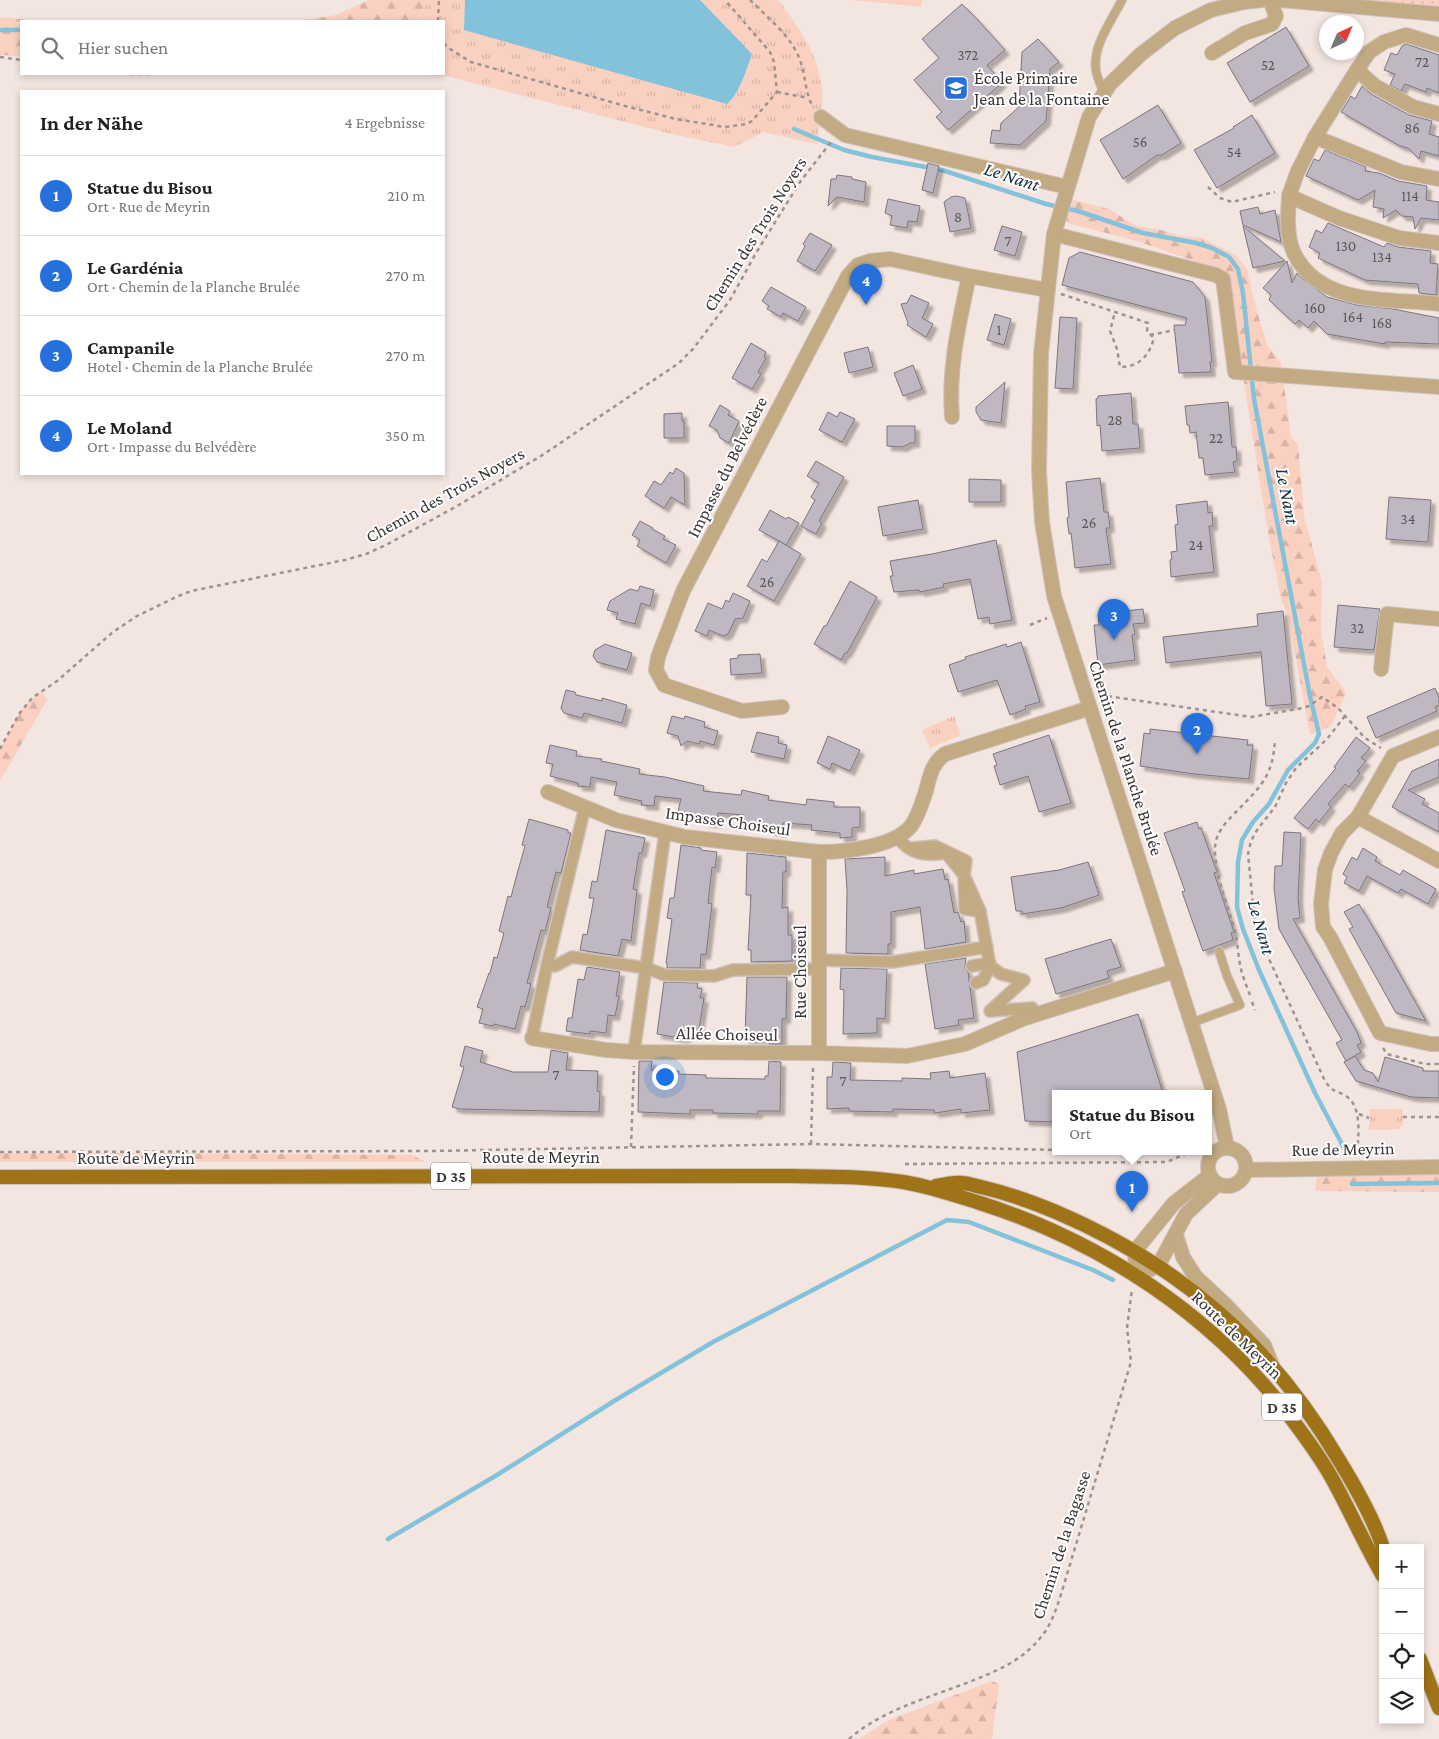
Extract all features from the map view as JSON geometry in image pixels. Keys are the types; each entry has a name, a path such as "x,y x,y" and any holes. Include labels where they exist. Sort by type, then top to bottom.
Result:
{"main road":[{"name":"Route de Meyrin","path":"0,1177 792,1176 901,1181 930,1187 998,1209 1045,1227 1098,1253 1172,1300 1201,1323 1248,1367 1291,1418 1333,1480 1379,1568"},
{"name":"Route de Meyrin","path":"930,1187 962,1183 1028,1200 1103,1234 1135,1251 1193,1290 1228,1320 1272,1366 1328,1440 1352,1482 1381,1544"},
{"path":"1424,1669 1439,1708"}],"street":[{"name":"Chemin de la Planche Brulée","path":"1221,1150 1219,1109 1054,596 1042,522 1038,471 1038,434 1041,354 1054,234 1089,117 1110,84 1141,54 1175,28 1211,10 1244,1 1263,0"},
{"path":"1212,53 1244,33 1272,24 1276,16 1270,0"},
{"path":"1280,0 1439,14"},
{"path":"1439,45 1406,35 1384,42 1369,52 1315,137 1297,173 1289,196 1287,220 1293,252 1303,268 1318,282 1344,294 1381,300 1439,304"},
{"path":"1356,70 1375,86 1413,107 1439,114"},
{"path":"821,117 846,135 1066,192"},
{"path":"1315,137 1401,172 1439,179"},
{"path":"1289,196 1339,218 1399,238 1439,243"},
{"path":"1054,234 1216,275 1223,279 1235,372 1240,374 1439,387"},
{"name":"Impasse du Belvédère","path":"782,706 742,711 664,685 656,670 658,657 683,591 848,276 858,265 870,261 890,259 1047,290"},
{"path":"952,418 950,400 953,355 969,276"},
{"path":"1381,668 1387,614 1439,619"},
{"path":"902,843 918,814 937,760 945,754 1088,701"},
{"path":"1439,737 1394,756 1358,817 1342,833 1331,853 1324,870 1321,904 1322,927 1330,937 1380,1033 1439,1044"},
{"name":"Impasse Choiseul","path":"548,792 616,820 685,838 820,852"},
{"name":"Allée Choiseul","path":"585,807 532,1038 606,1050 634,1052 816,1054"},
{"path":"1358,817 1439,861"},
{"path":"634,1052 666,833"},
{"path":"820,852 838,852 902,843 935,846 946,853 966,861 964,875 980,911 990,964 1000,974 1024,980 990,1011 1032,1008 1035,1016"},
{"name":"Rue Choiseul","path":"816,1054 820,852"},
{"path":"952,872 964,875"},
{"path":"547,966 555,966 572,957 646,968 665,975 714,976 733,970 892,962 987,947"},
{"path":"972,966 990,964"},
{"path":"990,964 980,981 1000,974"},
{"path":"816,1054 907,1056 964,1044 1035,1016 1175,971"},
{"path":"1221,1150 1240,1152 1244,1157 1247,1170 1241,1181 1236,1185 1224,1186 1214,1180 1208,1163 1221,1150"},
{"name":"Rue de Meyrin","path":"1247,1170 1439,1166"},
{"path":"1214,1180 1186,1214 1158,1266 1136,1276 1135,1251 1174,1203 1214,1180"},
{"path":"1176,1235 1183,1257 1195,1276 1226,1304 1264,1345 1272,1366"}],"lane":[{"path":"1104,93 1096,70 1096,59 1100,44 1122,0"},
{"path":"1191,1023 1240,1004 1227,976 1219,951"}],"path":[{"path":"438,20 439,0"},
{"path":"445,44 471,62 625,106 704,125 725,127 747,124 752,121 777,92 774,62 770,52 726,0"},
{"path":"750,0 793,45 801,63 808,98 815,112 821,117"},
{"path":"0,57 20,60"},
{"path":"777,92 808,98"},
{"name":"Chemin des Trois Noyers","path":"0,749 19,714 32,698 57,681 112,632 137,616 191,591 345,560 366,554 386,545 458,506 541,456 663,374 693,349 730,300 756,253 800,182 826,148"},
{"path":"1208,187 1220,198 1232,202 1272,191 1283,192 1289,196"},
{"path":"1047,290 1115,312 1148,323 1147,331 1154,338 1151,350 1142,360 1128,367 1120,367 1117,349 1110,331 1115,312"},
{"path":"1150,335 1174,330"},
{"path":"1088,701 1104,695 1252,717 1309,706 1322,697 1338,708 1365,738 1394,756"},
{"path":"1345,716 1327,739 1296,768 1286,783 1275,807 1254,835 1248,854 1255,925 1258,935 1331,1090 1347,1096 1358,1114 1357,1157 1352,1157"},
{"path":"1255,1010 1241,971 1236,934 1219,879 1214,843 1228,820 1262,784 1270,771 1274,739"},
{"path":"1379,1042 1387,1054 1425,1064 1439,1064"},
{"path":"631,1147 634,1052"},
{"path":"811,1144 816,1054"},
{"path":"1358,1114 1369,1118"},
{"path":"1404,1117 1439,1117"},
{"path":"0,1152 432,1151 811,1144 1052,1150"},
{"path":"1212,1151 1221,1150"},
{"path":"905,1164 1138,1164 1167,1162 1180,1155"},
{"name":"Chemin de la Bagasse","path":"849,1739 884,1716 1001,1670 1029,1650 1047,1628 1062,1591 1131,1362 1127,1328 1132,1289 1136,1276"}],"green space":[{"path":"369,0 428,0 418,20 302,20 333,16"},
{"path":"428,0 778,0 801,32 818,68 822,99 817,144 763,132 734,147 672,134 446,76 428,75 445,75 445,20 418,20"},
{"path":"852,0 922,0 921,7"},
{"path":"1364,0 1439,0 1439,11"},
{"path":"0,17 31,20 20,20 20,56 0,55"},
{"path":"1073,200 1109,209 1136,226 1161,230 1181,236 1202,238 1235,255 1247,269 1267,345 1281,363 1291,437 1298,444 1304,516 1322,582 1321,629 1327,667 1346,693 1331,726 1310,735 1288,616 1281,599 1268,532 1237,339 1211,267 1137,241 1068,223 1065,219"},
{"path":"41,692 47,700 0,781 0,749 19,714"},
{"path":"954,716 961,735 930,748 922,730"},
{"path":"1370,1109 1403,1109 1403,1124 1399,1129 1369,1130"},
{"path":"0,1153 412,1155 426,1162 0,1162"},
{"path":"1439,1172 1439,1192 1315,1191 1317,1176"},
{"path":"992,1681 999,1684 992,1739 859,1739 889,1720"}],"water":[{"path":"465,0 700,0 752,54 739,88 727,104 464,30"}],"building":[{"path":"962,4 1005,50 987,65 1002,83 948,130 936,117 942,112 914,80 939,58 922,39"},
{"path":"1286,27 1309,66 1250,102 1227,63"},
{"path":"1038,39 1059,62 1050,69 1046,121 1020,145 990,143 992,130 1000,131 1001,123 1019,107 1022,52"},
{"path":"1406,44 1439,55 1439,93 1427,88 1426,92 1405,84 1401,91 1390,85 1395,74 1384,70 1391,53 1397,55 1402,46"},
{"path":"1362,86 1371,94 1409,115 1432,121 1429,134 1439,137 1439,156 1421,151 1419,159 1408,148 1400,146 1341,112 1351,96 1355,99"},
{"path":"1158,105 1181,143 1162,155 1157,155 1123,179 1100,140"},
{"path":"1252,115 1275,153 1217,188 1194,150 1234,128"},
{"path":"1325,150 1366,167 1365,171 1379,173 1398,181 1427,186 1426,200 1439,202 1439,220 1421,218 1415,229 1413,217 1402,216 1396,210 1383,218 1384,209 1373,207 1375,190 1358,200 1306,176 1314,159 1319,161"},
{"path":"928,163 939,166 933,193 922,190"},
{"path":"837,175 852,177 852,179 866,182 864,202 837,197 828,206 831,179 836,179"},
{"path":"951,197 965,198 971,228 950,232 944,202"},
{"path":"888,199 920,206 917,222 908,221 907,228 890,225 892,216 885,213"},
{"path":"1258,207 1260,214 1275,210 1281,242 1243,225 1240,211"},
{"path":"1328,223 1384,247 1387,243 1398,247 1431,251 1430,263 1438,264 1436,295 1419,293 1418,284 1365,280 1318,258 1320,253 1309,247 1316,230 1322,233"},
{"path":"1002,226 1022,232 1015,256 994,250"},
{"path":"1243,226 1285,261 1253,268"},
{"path":"810,233 832,245 815,271 797,261 805,246 803,244"},
{"path":"1080,252 1193,282 1205,297 1212,362 1210,362 1211,372 1179,373 1174,325 1185,325 1187,318 1062,285 1069,258"},
{"path":"1287,261 1292,283 1297,273 1327,297 1357,305 1393,309 1439,318 1439,344 1385,342 1385,344 1327,334 1314,321 1308,328 1299,320 1295,324 1269,300 1271,295 1263,288"},
{"path":"771,287 806,307 798,321 783,313 781,317 767,309 769,306 762,301"},
{"path":"911,295 929,303 922,318 933,324 926,337 907,325 908,323 901,304 907,303"},
{"path":"995,314 1011,319 1004,345 987,340"},
{"path":"1060,317 1077,318 1073,389 1055,388"},
{"path":"751,343 766,352 764,357 766,358 758,372 761,374 752,389 732,378"},
{"path":"868,347 873,367 849,373 844,353"},
{"path":"913,365 922,389 903,396 894,373"},
{"path":"1005,382 1001,423 981,420 976,412 976,407"},
{"path":"1131,393 1133,424 1138,424 1140,448 1102,451 1100,425 1097,426 1096,399 1098,396"},
{"path":"1228,402 1232,447 1236,447 1237,461 1233,462 1235,472 1205,475 1203,458 1199,458 1196,432 1190,433 1189,425 1187,425 1185,406"},
{"path":"720,405 730,411 728,415 739,421 729,443 720,438 717,430 709,426"},
{"path":"828,412 837,417 840,412 855,419 842,442 819,430"},
{"path":"682,413 684,438 664,438 664,414"},
{"path":"887,426 915,426 915,443 910,443 903,447 887,446"},
{"path":"816,461 844,477 819,521 822,523 816,534 801,526 815,500 811,497 819,483 807,476"},
{"path":"676,468 684,473 685,505 671,497 664,508 645,496 654,481 661,485 670,472 673,474"},
{"path":"1100,478 1104,512 1108,512 1110,528 1106,528 1111,564 1075,568 1071,533 1069,534 1067,518 1069,517 1066,482"},
{"path":"969,479 1001,480 1001,502 969,502"},
{"path":"1389,497 1431,500 1428,542 1386,539"},
{"path":"918,500 923,529 883,536 878,507"},
{"path":"1207,501 1208,513 1212,512 1213,526 1209,526 1214,572 1171,577 1171,552 1177,551 1175,525 1178,524 1176,505"},
{"path":"770,510 786,519 788,517 799,523 786,545 759,530"},
{"path":"640,521 665,536 663,539 676,545 666,563 637,546 640,540 632,535"},
{"path":"996,540 1012,620 990,624 989,617 978,619 970,579 943,584 944,587 920,592 919,590 894,592 890,576 893,576 890,561"},
{"path":"779,541 801,554 774,601 747,586 762,559 767,562"},
{"path":"850,581 877,597 847,653 845,653 841,660 814,644"},
{"path":"640,586 654,590 650,606 641,603 635,624 616,619 618,613 607,610 610,601 630,589 638,591"},
{"path":"733,593 750,601 743,618 735,619 728,634 723,636 709,630 707,636 695,631 708,603 722,609 726,600 729,602"},
{"path":"1338,605 1380,609 1374,650 1334,647"},
{"path":"1143,609 1145,623 1133,624 1135,634 1132,635 1135,660 1098,665 1094,625 1099,625 1098,614"},
{"path":"1283,611 1292,704 1266,706 1261,652 1166,663 1163,637 1258,626 1257,614"},
{"path":"1021,642 1040,702 1025,706 1026,709 1010,715 997,680 958,692 949,665 966,659 965,657 1006,644 1007,647"},
{"path":"605,644 632,653 627,670 597,662 593,656 595,650"},
{"path":"760,654 762,673 731,675 730,659 738,658 738,655"},
{"path":"1435,688 1439,698 1439,705 1435,707 1437,711 1376,738 1367,717"},
{"path":"566,690 575,692 576,695 602,701 602,698 627,705 622,723 584,713 582,718 564,713 561,708"},
{"path":"672,716 684,719 685,716 705,722 704,727 718,731 714,745 700,741 699,744 687,741 681,746 678,736 667,733"},
{"path":"1150,729 1248,740 1247,745 1253,745 1249,779 1194,774 1140,766 1144,733 1150,734"},
{"path":"757,732 779,737 778,743 787,745 784,759 751,752"},
{"path":"1049,735 1071,803 1039,812 1028,776 1000,785 994,766 997,765 993,754"},
{"path":"828,736 860,750 850,771 832,763 830,769 817,763"},
{"path":"1356,737 1370,748 1361,758 1366,761 1357,771 1360,773 1349,787 1345,784 1328,804 1331,807 1319,822 1316,819 1308,829 1294,818 1336,768 1334,767"},
{"path":"550,745 577,751 576,756 602,759 601,761 640,769 639,774 665,777 704,786 703,791 741,795 742,790 769,796 768,800 806,805 807,799 834,802 834,807 860,807 860,827 852,828 852,837 840,838 840,833 811,830 812,825 783,823 782,832 770,831 771,827 742,821 744,815 718,813 717,823 705,822 706,818 678,811 681,799 655,796 654,806 641,805 642,801 614,795 617,782 591,777 590,787 578,786 578,783 550,776 553,764 546,763"},
{"path":"1439,759 1439,777 1408,790 1425,799 1422,804 1439,813 1439,832 1392,807 1412,771"},
{"path":"529,819 568,830 568,833 571,833 561,873 556,872 547,907 551,908 545,931 541,930 527,983 531,984 525,1007 521,1006 515,1029 479,1023 483,1009 477,1007 494,957 497,958 504,933 499,931 508,896 511,897 525,846 522,845"},
{"path":"1197,822 1217,872 1214,873 1234,932 1231,933 1233,940 1203,951 1182,892 1185,891 1164,833"},
{"path":"606,830 645,838 642,853 639,853 633,889 637,890 631,941 622,939 618,956 580,950 583,934 587,935 594,898 589,898 592,881 597,882"},
{"path":"1284,832 1301,833 1298,898 1300,918 1293,919 1357,1032 1361,1043 1357,1045 1361,1052 1346,1061 1336,1043 1342,1040 1279,929 1274,888 1275,866 1282,866"},
{"path":"681,845 717,852 715,868 712,867 708,903 712,904 706,955 701,954 700,968 667,968 666,963 672,919 667,918 670,898 674,898"},
{"path":"1363,848 1377,857 1375,861 1400,875 1403,870 1436,889 1428,904 1401,889 1398,893 1367,876 1359,891 1344,883 1347,877 1343,874 1352,857 1357,860"},
{"path":"747,853 786,857 786,872 783,872 782,908 788,907 788,935 792,935 792,961 751,962 751,950 748,950 751,895 746,895"},
{"path":"885,857 885,876 914,870 914,874 943,869 945,880 948,879 954,913 958,912 961,922 964,921 966,942 925,949 920,907 891,912 891,944 888,944 888,954 846,953 847,890 845,859"},
{"path":"1088,862 1099,895 1061,908 1022,914 1022,911 1016,911 1011,877 1059,870"},
{"path":"1359,904 1426,1021 1396,1013 1349,929 1353,927 1344,912"},
{"path":"1111,939 1121,967 1107,971 1109,978 1056,994 1045,959"},
{"path":"966,958 965,967 968,972 974,1018 958,1020 959,1025 935,1029 925,964"},
{"path":"587,967 620,972 616,996 619,996 615,1016 608,1015 606,1033 590,1031 590,1034 566,1031 568,1018 572,1018 578,979 584,980"},
{"path":"841,968 887,969 885,1019 877,1018 877,1033 843,1034 844,990 840,989"},
{"path":"747,977 787,977 786,1019 782,1019 782,1044 769,1044 769,1039 745,1039"},
{"path":"664,982 698,983 697,988 702,989 700,998 704,998 698,1035 686,1033 686,1038 680,1038 657,1034"},
{"path":"1138,1014 1162,1090 1052,1090 1052,1122 1025,1121 1017,1052"},
{"path":"465,1046 483,1051 480,1062 513,1072 548,1072 551,1050 568,1053 566,1070 598,1071 599,1112 459,1109 452,1107 464,1067 460,1066"},
{"path":"1355,1056 1364,1070 1373,1073 1378,1082 1385,1057 1423,1068 1423,1071 1439,1071 1439,1098 1411,1097 1356,1081 1344,1062"},
{"path":"639,1061 652,1061 651,1070 679,1071 679,1074 706,1075 706,1078 765,1079 765,1076 768,1076 769,1061 781,1062 780,1111 758,1111 758,1114 713,1113 713,1110 690,1110 690,1114 638,1112"},
{"path":"833,1062 851,1063 850,1080 902,1081 902,1078 931,1079 930,1073 949,1071 950,1078 985,1073 990,1110 961,1113 961,1109 935,1113 934,1110 893,1109 893,1112 849,1111 849,1108 827,1109 827,1077 832,1077"}],"waterway":[{"path":"0,30 20,30"},
{"name":"Le Nant","path":"794,129 844,150 942,170 1046,204 1078,211 1143,233 1212,248 1229,257 1238,269 1243,293 1254,399 1310,696 1319,734 1315,743 1288,770 1269,804 1253,822 1242,840 1238,862 1237,907 1243,929 1259,970 1315,1093 1344,1148"},
{"name":"Le Nant","path":"1352,1184 1439,1183"},
{"path":"388,1539 497,1475 614,1401 713,1342 947,1220 969,1222 1093,1270 1113,1280"}],"place":[{"name":"École Primaire Jean de la Fontaine","path":"956,88"},
{"name":"Le Moland","path":"866,305"},
{"name":"Campanile","path":"1114,640"},
{"name":"Le Gardénia","path":"1197,754"},
{"name":"Statue du Bisou","path":"1132,1212"}]}
